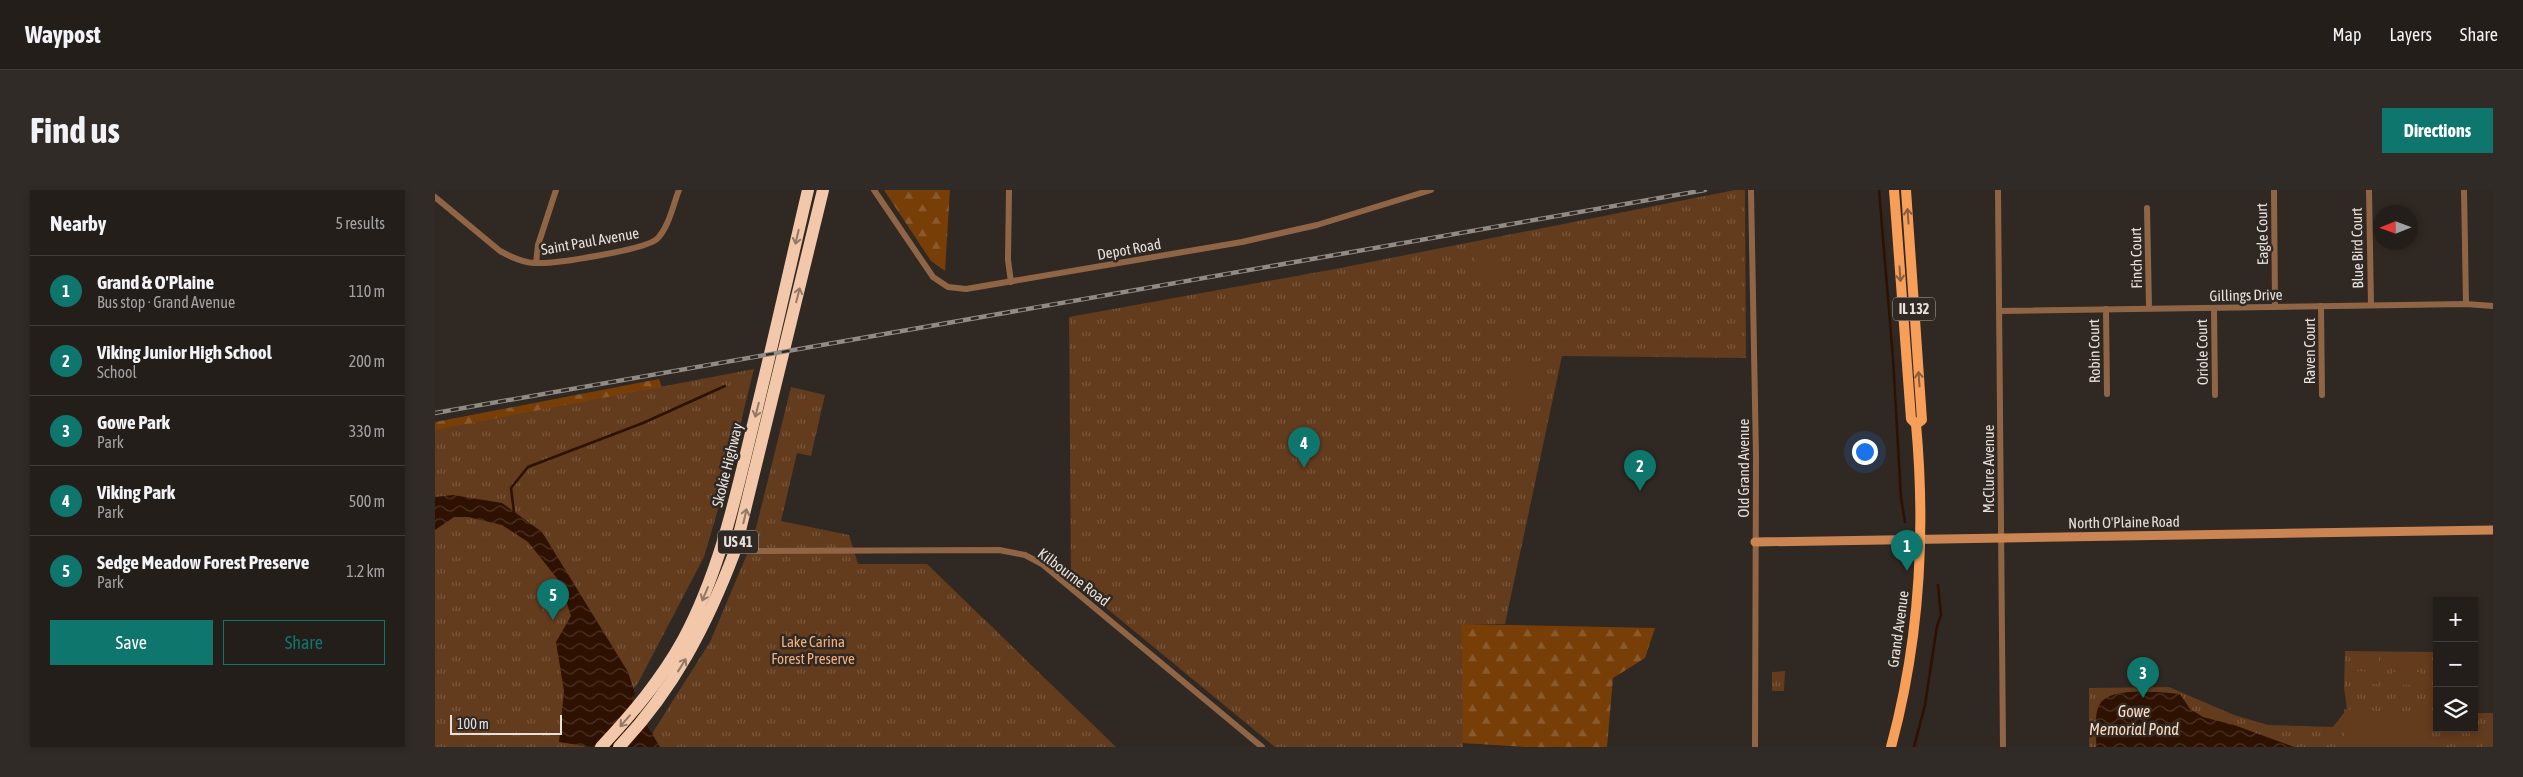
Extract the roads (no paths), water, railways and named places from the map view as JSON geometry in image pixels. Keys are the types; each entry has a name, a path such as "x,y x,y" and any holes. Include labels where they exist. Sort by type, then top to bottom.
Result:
{"highway":[{"name":"Skokie Highway","path":"601,747 647,695 670,663 687,632 722,549 808,190"},
{"name":"Skokie Highway","path":"619,747 655,706 698,640 718,596 735,551 823,190"}],"main road":[{"name":"Grand Avenue","path":"1891,747 1914,636 1921,539 1916,424 1911,419 1894,190"},
{"name":"Grand Avenue","path":"1906,190 1922,420 1916,424"}],"street":[{"path":"536,263 538,245 555,190"},
{"name":"Saint Paul Avenue","path":"435,197 500,251 510,257 536,263 596,255 652,242 664,230 679,190"},
{"name":"Depot Road","path":"875,190 923,264 941,283 966,289 1317,225 1431,190"},
{"path":"1009,190 1008,260 1011,282"},
{"name":"Old Grand Avenue","path":"1751,190 1756,456 1755,747"},
{"name":"McClure Avenue","path":"1998,190 2003,747"},
{"name":"Eagle Court","path":"2274,190 2275,307"},
{"name":"Blue Bird Court","path":"2369,190 2371,306"},
{"path":"2464,190 2466,304"},
{"name":"Finch Court","path":"2147,208 2149,308"},
{"name":"Gillings Drive","path":"2000,310 2466,304 2493,306"},
{"name":"Raven Court","path":"2321,306 2322,395"},
{"name":"Oriole Court","path":"2214,308 2215,395"},
{"name":"Robin Court","path":"2106,309 2107,394"},
{"name":"North O'Plaine Road","path":"1755,542 2493,530"},
{"name":"Kilbourne Road","path":"722,549 735,551 999,550 1025,555 1061,579 1262,747"}],"water":[{"path":"453,495 502,503 542,532 628,672 635,694 632,701 660,747 593,747 559,742 564,691 556,642 571,616 560,582 528,542 502,525 468,517 454,517 435,530 435,497"},
{"name":"Gowe Memorial Pond","path":"2124,692 2180,694 2190,709 2203,717 2234,725 2294,747 2096,747 2096,717 2102,702 2108,697"}],"waterway":[{"path":"1879,190 1893,358 1901,498 1905,522"},
{"path":"514,513 511,488 528,467 643,423 725,386"},
{"path":"1914,747 1925,705 1937,626 1941,615 1938,585"}],"railway":[{"path":"435,413 1705,190"}],"place":[{"name":"Viking Park","path":"1304,468"},
{"name":"Viking Junior High School","path":"1640,491"},
{"name":"Grand & O'Plaine","path":"1907,571"},
{"name":"Sedge Meadow Forest Preserve","path":"553,620"},
{"name":"Gowe Park","path":"2143,698"}],"park label":[{"name":"Lake Carina Forest Preserve","path":"813,650"}]}
